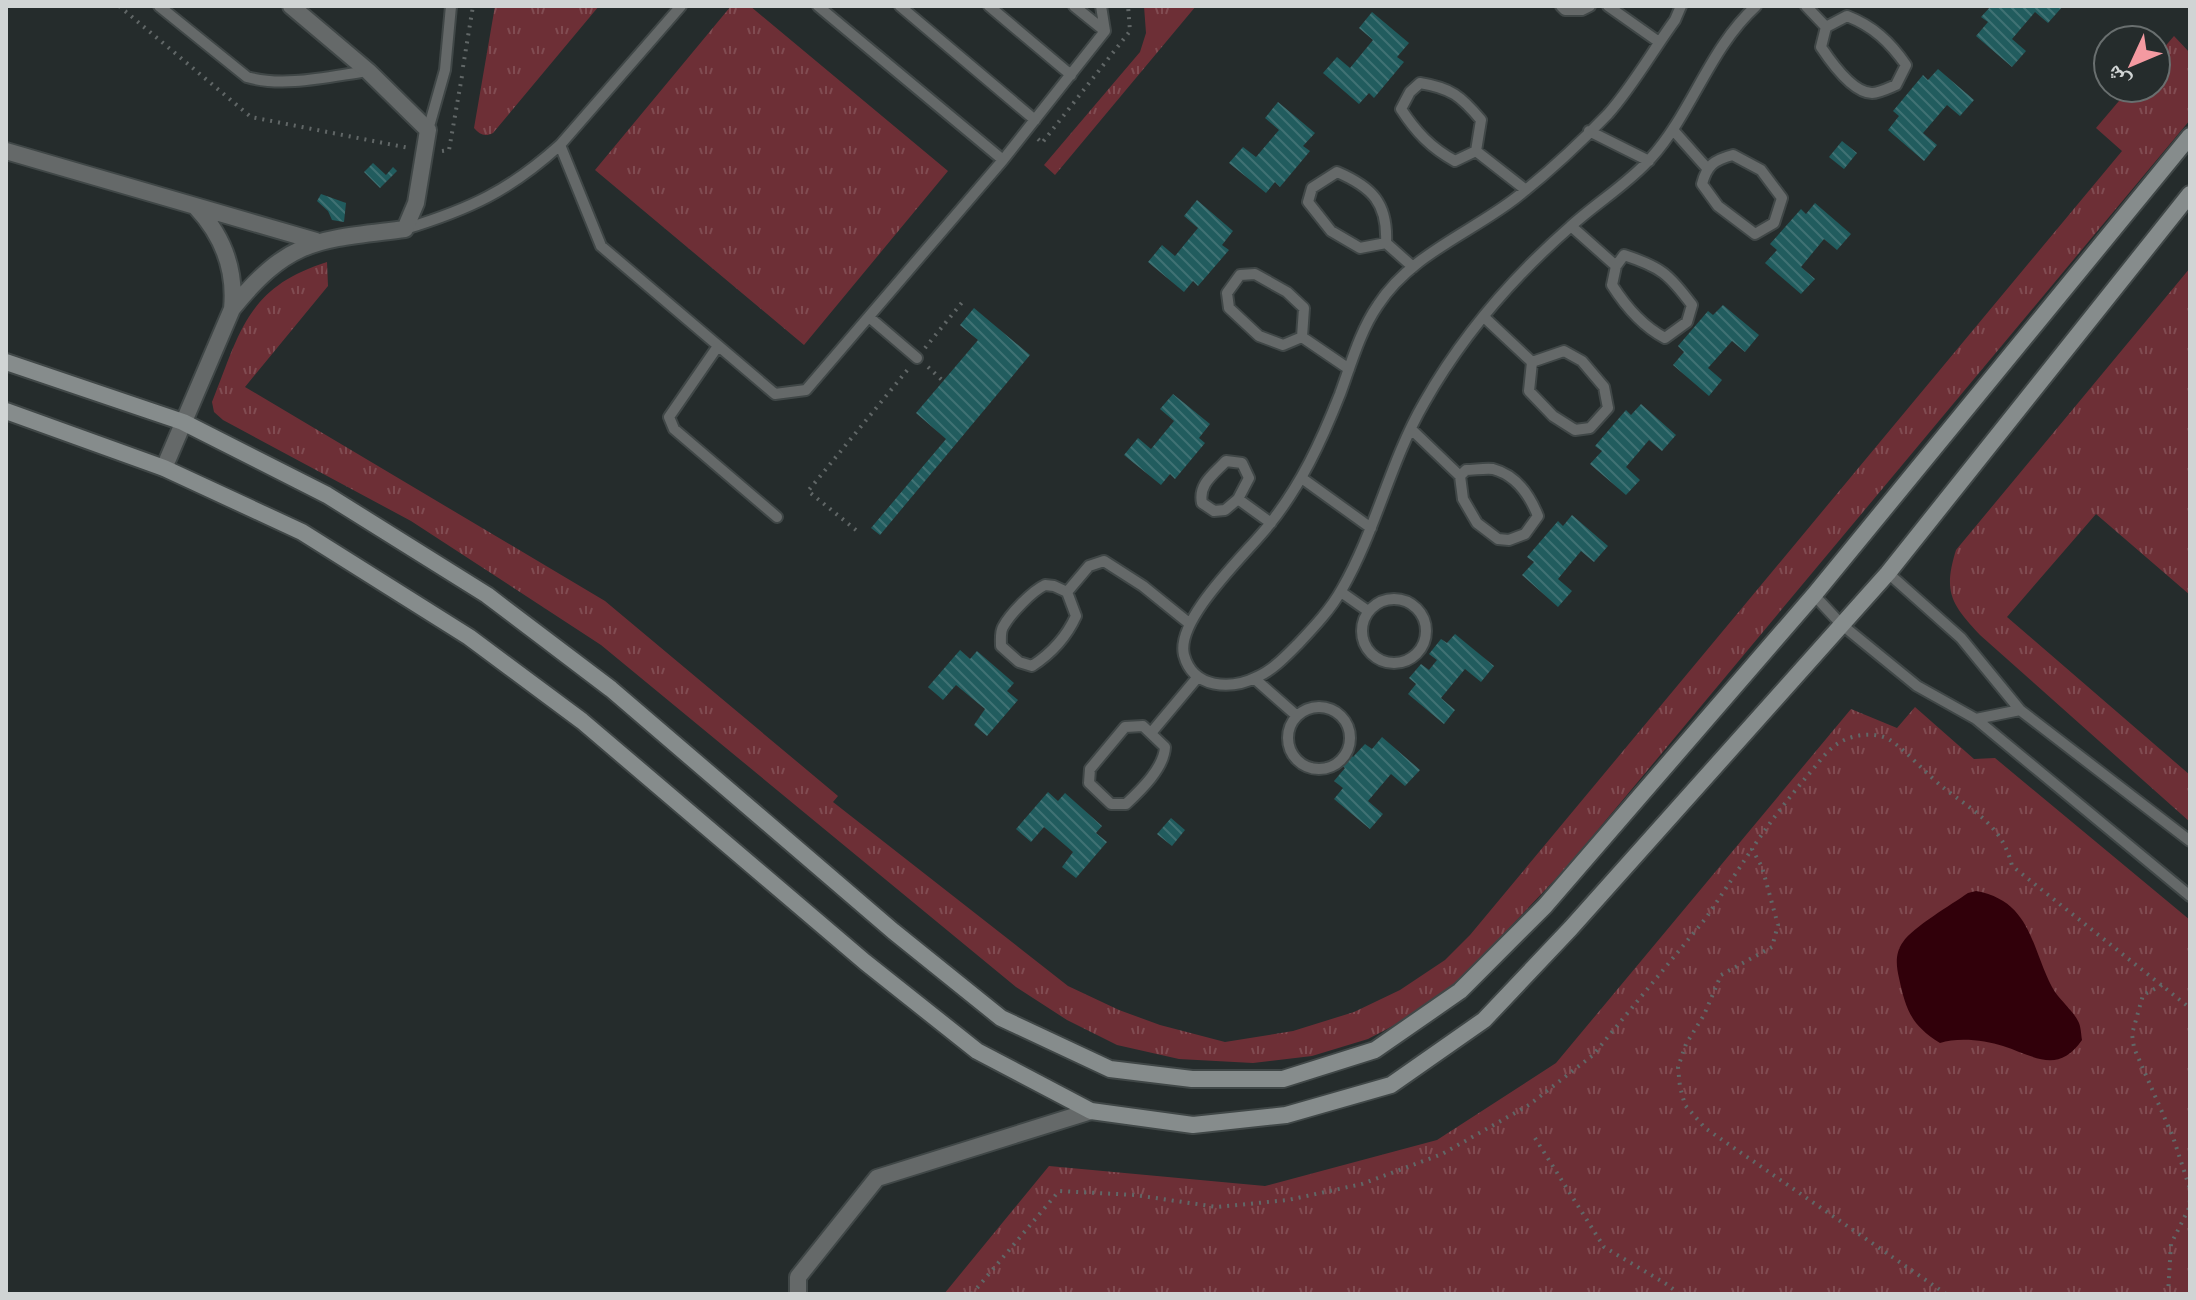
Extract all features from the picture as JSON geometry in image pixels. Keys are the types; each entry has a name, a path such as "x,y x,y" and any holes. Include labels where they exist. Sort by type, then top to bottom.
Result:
{"main road":[{"path":"6,362 183,422 327,495 487,595 611,689 893,931 1001,1018 1110,1069 1192,1079 1283,1079 1375,1050 1460,991 1545,906 1814,595 2190,136"},
{"path":"6,411 164,468 302,532 469,637 582,721 865,962 977,1051 1091,1111 1193,1125 1286,1115 1391,1085 1484,1020 1571,928 1888,573 2190,194"}],"street":[{"path":"164,468 232,309 267,270 290,253 316,241 405,229 416,203 428,130 368,71 291,6"},
{"path":"6,151 316,241"},
{"path":"195,206 218,235 226,251 234,286 232,309"},
{"path":"798,1294 798,1277 877,1178 1091,1111"}],"lane":[{"path":"159,6 247,77 264,81 368,71"},
{"path":"428,130 445,70 451,6"},
{"path":"405,229 460,211 514,183 560,145 681,6"},
{"path":"818,6 1003,160"},
{"path":"900,6 1035,120"},
{"path":"989,6 1071,75"},
{"path":"1074,6 1105,31"},
{"path":"560,145 601,246 775,394 806,390 1003,160 1105,31 1101,6"},
{"path":"1561,6 1565,10 1582,10 1590,6"},
{"path":"1608,6 1659,42"},
{"path":"1681,6 1675,20 1610,112 1526,190 1413,267 1379,303 1366,325 1303,479 1201,607 1184,636 1184,656 1197,678 1230,685 1255,679 1293,649 1341,592 1371,528 1392,468 1423,404 1458,349 1534,260 1649,161 1674,131 1719,48 1739,21 1756,6"},
{"path":"1806,6 1826,27"},
{"path":"1847,16 1863,22 1889,42 1906,65 1896,85 1873,94 1861,90 1835,69 1821,47 1826,27 1847,16"},
{"path":"1420,83 1445,87 1469,106 1481,120 1476,151 1455,161 1438,152 1415,131 1401,109 1410,92 1420,83"},
{"path":"1589,131 1649,161"},
{"path":"1674,131 1706,167"},
{"path":"1476,151 1526,190"},
{"path":"1733,155 1761,170 1782,198 1774,223 1755,234 1737,222 1718,206 1702,184 1706,167 1718,159 1733,155"},
{"path":"1337,172 1358,181 1378,199 1387,225 1386,243 1360,248 1331,231 1308,202 1312,188 1337,172"},
{"path":"1571,226 1616,266"},
{"path":"1386,243 1413,267"},
{"path":"1624,255 1648,263 1670,276 1692,305 1687,322 1665,338 1653,332 1626,307 1612,285 1616,266 1624,255"},
{"path":"1255,274 1287,292 1304,308 1302,337 1283,345 1259,336 1229,308 1227,293 1240,275 1255,274"},
{"path":"869,317 917,358"},
{"path":"1484,317 1532,362"},
{"path":"1302,337 1349,369"},
{"path":"718,346 669,417 674,429 777,517"},
{"path":"1564,351 1582,361 1604,387 1608,408 1590,428 1575,430 1553,416 1529,391 1532,362 1564,351"},
{"path":"1411,429 1460,476 1463,499 1477,523 1498,539 1509,540 1525,534 1538,516 1531,497 1514,481 1493,469 1466,470 1460,476"},
{"path":"1226,461 1242,463 1249,478 1238,499 1225,510 1214,511 1202,503 1200,493 1204,484 1226,461"},
{"path":"1303,479 1371,528"},
{"path":"1238,499 1271,523"},
{"path":"1067,592 1089,566 1104,561 1143,586 1190,624"},
{"path":"1888,573 1961,638 2020,710 2190,841"},
{"path":"1045,585 1067,592 1076,616 1069,631 1049,655 1032,666 1019,662 1001,646 1003,626 1035,590 1045,585"},
{"path":"1341,592 1368,611"},
{"path":"1814,595 1841,624 1917,686 1976,719 2190,896"},
{"path":"1385,599 1406,601 1415,606 1422,614 1427,634 1418,653 1400,663 1378,659 1364,643 1362,632 1368,611 1385,599"},
{"path":"1151,733 1197,678"},
{"path":"1255,679 1297,716"},
{"path":"1327,708 1344,719 1351,739 1343,758 1326,769 1306,767 1298,761 1288,743 1291,724 1297,716 1306,710 1327,708"},
{"path":"1976,719 2020,710"},
{"path":"1143,726 1151,733 1165,747 1165,757 1141,790 1126,804 1111,804 1089,783 1090,769 1125,727 1143,726"}],"path":[{"path":"119,6 251,117 425,151"},
{"path":"856,530 808,491 964,300"},
{"path":"972,1294 1059,1191 1135,1195 1217,1207 1288,1200 1362,1184 1442,1154 1529,1105 1593,1055 1706,918 1779,809 1837,744 1875,734 1890,740 1925,774 1994,827 2009,852 2012,866 2190,1008"},
{"path":"1752,849 1762,867 1778,925 1772,947 1721,975 1716,984 1678,1067 1685,1105 1705,1128 1946,1294"},
{"path":"2162,985 2143,995 2132,1034 2134,1048 2173,1137 2190,1189"},
{"path":"1535,1138 1604,1247 1679,1294"},
{"path":"2168,1294 2171,1244 2189,1208 2190,1199"}],"green space":[{"path":"495,6 599,6 493,133 485,135 474,128"},
{"path":"731,6 750,6 948,171 804,345 595,170"},
{"path":"1144,6 1196,6 1055,175 1044,165 1140,52 1146,33"},
{"path":"2174,36 2190,53 2190,120 1566,868 1455,985 1406,1019 1368,1039 1312,1056 1253,1063 1179,1059 1117,1045 1067,1020 1016,987 601,645 411,521 223,420 214,412 212,402 240,334 263,299 300,272 327,262 328,286 245,387 605,601 838,796 833,802 1068,986 1160,1025 1225,1042 1293,1031 1354,1012 1400,990 1445,960 1470,935 2122,151 2096,128 2116,104 2172,104"},
{"path":"2190,268 2190,595 2096,514 2007,617 2190,775 2190,822 1980,635 1956,606 1950,577 1956,550"},
{"path":"1915,707 1974,759 1995,758 2190,920 2190,1294 944,1294 1049,1166 1265,1186 1437,1140 1556,1063 1851,709 1897,728"}],"shaded area":[{"path":"1976,891 1994,896 2019,915 2052,987 2078,1021 2082,1040 2064,1057 2045,1060 1980,1041 1940,1043 1922,1030 1911,1016 1897,968 1900,946 1923,923 1968,893"}],"building":[{"path":"1991,6 2063,6 2048,23 2035,12 2012,39 2026,51 2012,67 1976,36 1988,22 1981,17"},
{"path":"1372,12 1409,43 1397,57 1404,62 1374,98 1369,93 1359,104 1323,73 1337,57 1350,68 1373,40 1359,28"},
{"path":"1938,69 1974,100 1960,116 1947,105 1923,133 1937,145 1924,161 1888,130 1899,116 1893,111 1923,75 1928,80"},
{"path":"1278,102 1315,133 1303,146 1310,151 1280,187 1275,182 1266,193 1229,163 1243,147 1256,157 1279,130 1265,118"},
{"path":"1842,141 1857,153 1844,169 1829,157"},
{"path":"373,163 386,175 393,167 397,171 380,188 364,172"},
{"path":"321,194 346,203 344,222 332,220 328,211 317,201"},
{"path":"1197,200 1233,231 1222,245 1229,250 1198,286 1193,281 1184,292 1148,262 1162,245 1175,256 1198,228 1184,216"},
{"path":"1815,203 1851,234 1837,250 1824,239 1801,267 1815,279 1801,294 1765,263 1777,250 1770,244 1801,209 1806,214"},
{"path":"1723,305 1759,335 1745,352 1732,341 1708,368 1722,380 1709,396 1673,365 1684,352 1678,346 1708,311 1713,315"},
{"path":"974,308 1030,355 880,535 871,528 946,439 916,413 978,340 960,325"},
{"path":"1173,394 1210,424 1199,438 1205,443 1175,479 1170,474 1161,485 1124,455 1138,438 1151,449 1174,421 1160,409"},
{"path":"1641,404 1676,435 1662,451 1649,440 1626,467 1640,480 1626,495 1590,464 1602,451 1595,446 1626,410 1631,415"},
{"path":"1572,515 1608,546 1594,562 1581,551 1558,579 1572,591 1558,607 1522,575 1534,562 1527,557 1558,521 1563,526"},
{"path":"1455,634 1494,666 1481,682 1465,669 1441,698 1455,710 1444,724 1408,694 1416,684 1409,678 1421,664 1429,670 1437,660 1429,654 1441,639 1447,643"},
{"path":"960,650 970,659 977,651 1014,683 1007,691 1018,700 987,736 974,725 985,709 956,685 943,700 928,687"},
{"path":"1382,737 1420,770 1405,786 1391,774 1368,801 1383,814 1370,829 1334,799 1343,788 1334,781 1345,768 1341,765 1350,754 1353,757 1365,744 1372,749"},
{"path":"1048,792 1058,801 1065,793 1102,826 1096,833 1107,842 1076,878 1062,867 1073,852 1044,827 1031,842 1016,829"},
{"path":"1171,818 1185,830 1172,846 1157,834"}]}
